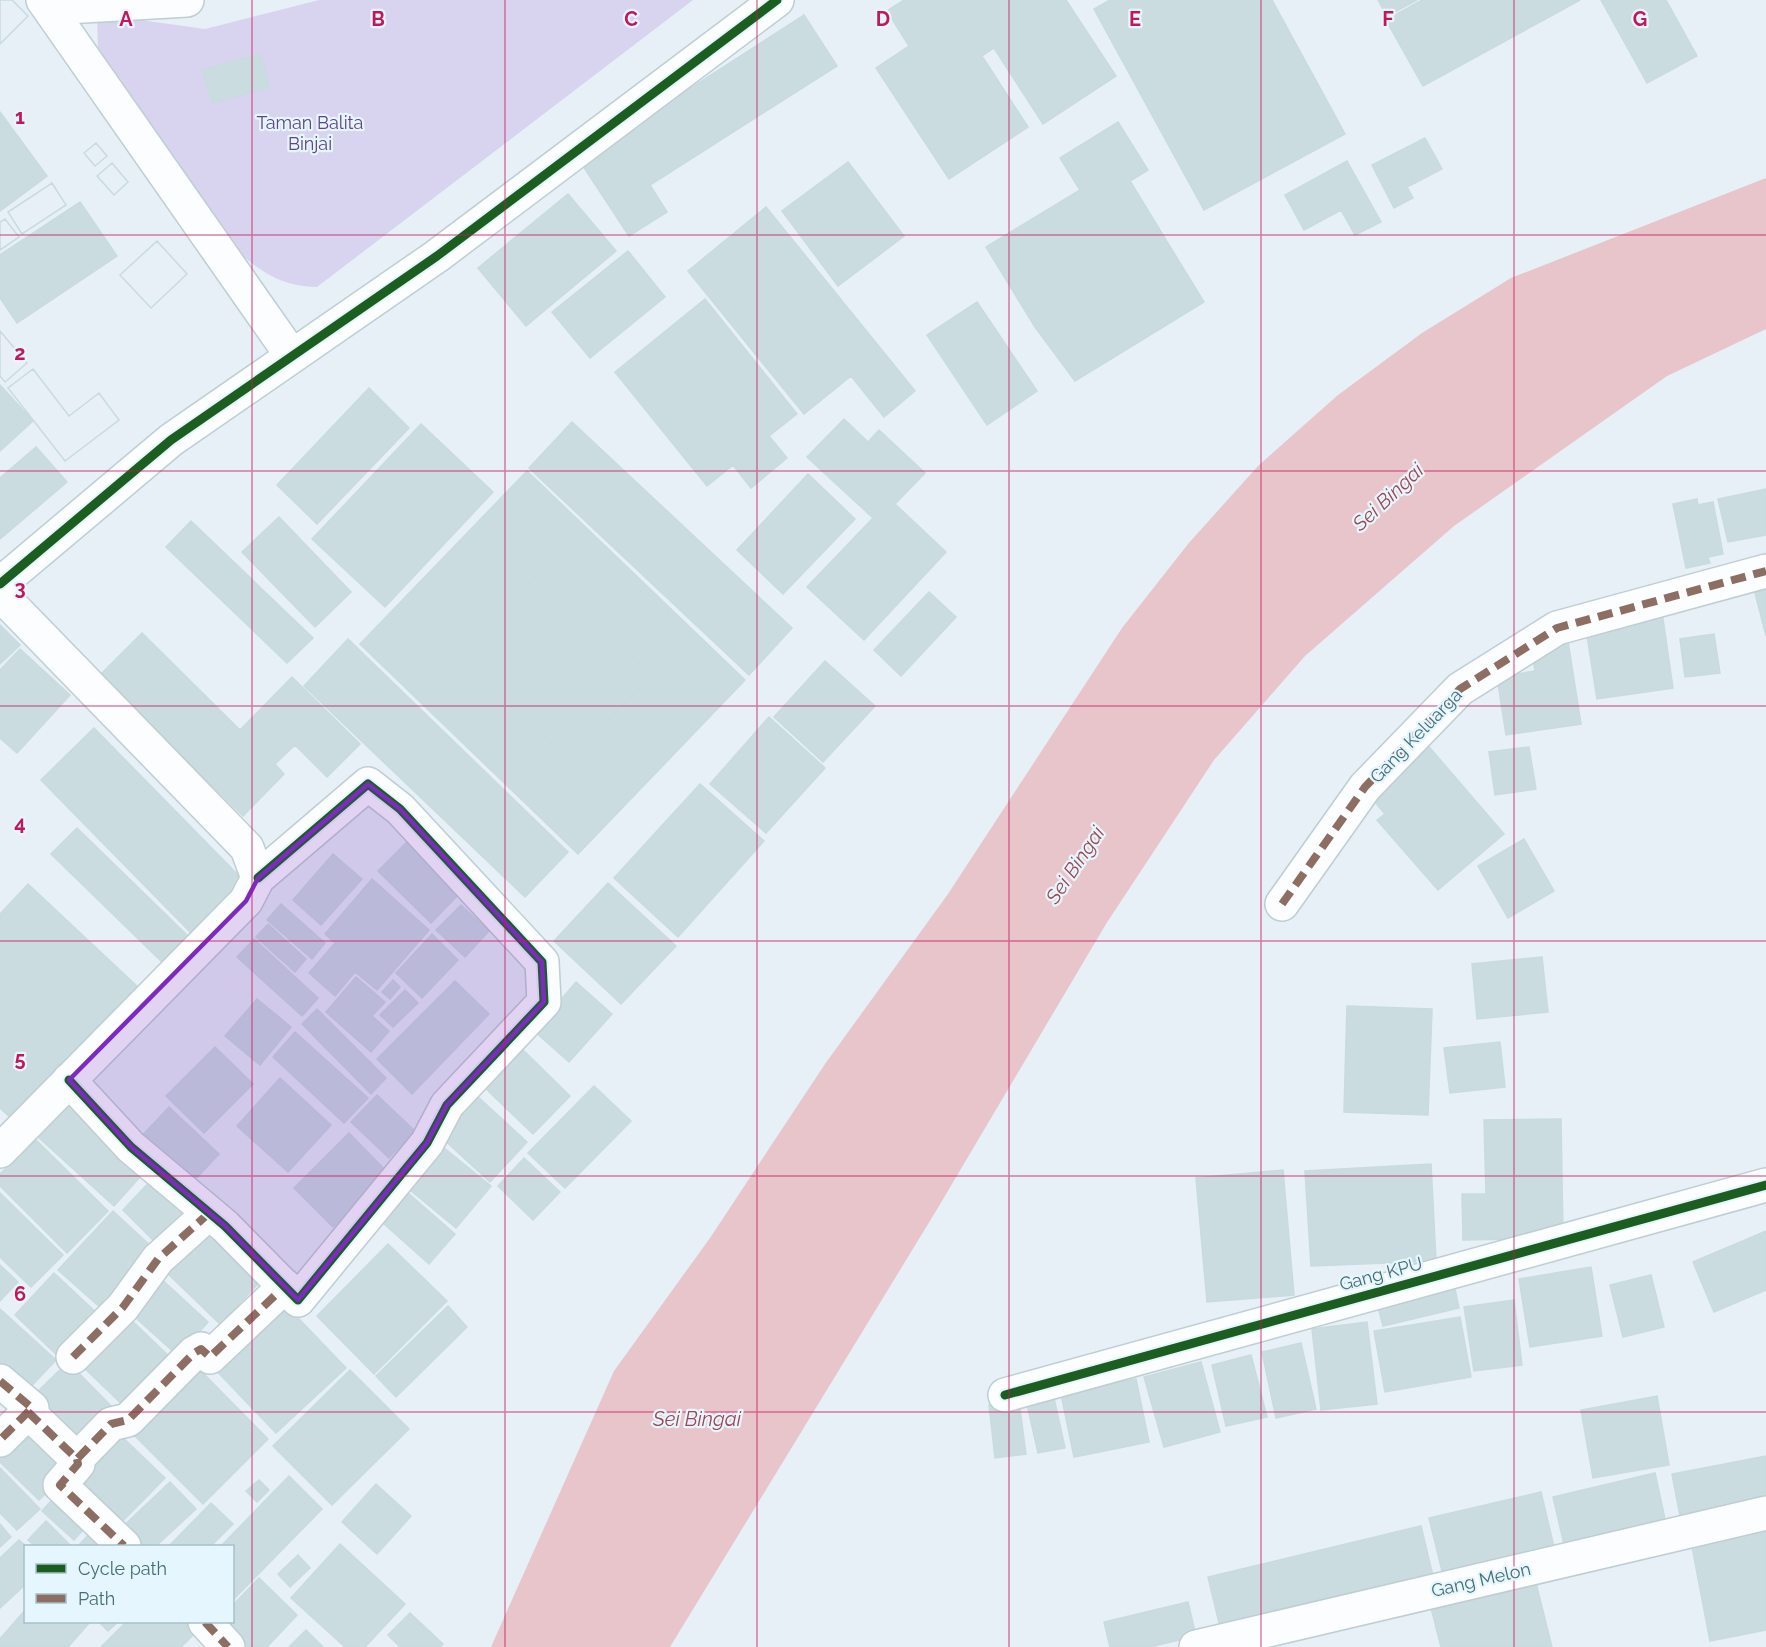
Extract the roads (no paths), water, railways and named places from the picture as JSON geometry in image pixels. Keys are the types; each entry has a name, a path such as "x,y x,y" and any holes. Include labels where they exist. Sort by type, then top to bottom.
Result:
{"street":[{"path":"46,4 187,0"},
{"path":"0,585 171,440 437,256 777,0"},
{"path":"46,4 292,356"},
{"name":"Gang Keluarga","path":"1281,904 1365,787 1460,689 1557,628 1766,571"},
{"path":"0,594 247,848 258,878"},
{"path":"0,1151 69,1080 246,901 258,878 368,784 400,809 542,962 544,1002 447,1105 427,1143 298,1300 209,1213 131,1147 69,1080"},
{"name":"Gang KPU","path":"1005,1395 1766,1185"},
{"path":"74,1357 123,1307 158,1259 209,1213"},
{"path":"77,1459 111,1424 128,1420 194,1353 201,1349 210,1357 285,1286"},
{"path":"0,1381 32,1408 0,1440"},
{"path":"28,1412 77,1459 78,1464 60,1485 122,1545"},
{"name":"Gang Melon","path":"1196,1647 1766,1513"},
{"path":"206,1623 228,1647"}],"water":[{"name":"Sei Bingai","path":"1766,178 1766,329 1667,376 1454,526 1305,656 1214,760 1106,924 936,1211 670,1647 491,1647 614,1371 710,1238 825,1064 948,894 1122,628 1188,544 1258,466 1338,395 1422,333 1511,278"}],"park label":[{"name":"Taman Balita Binjai","path":"310,133"}]}
